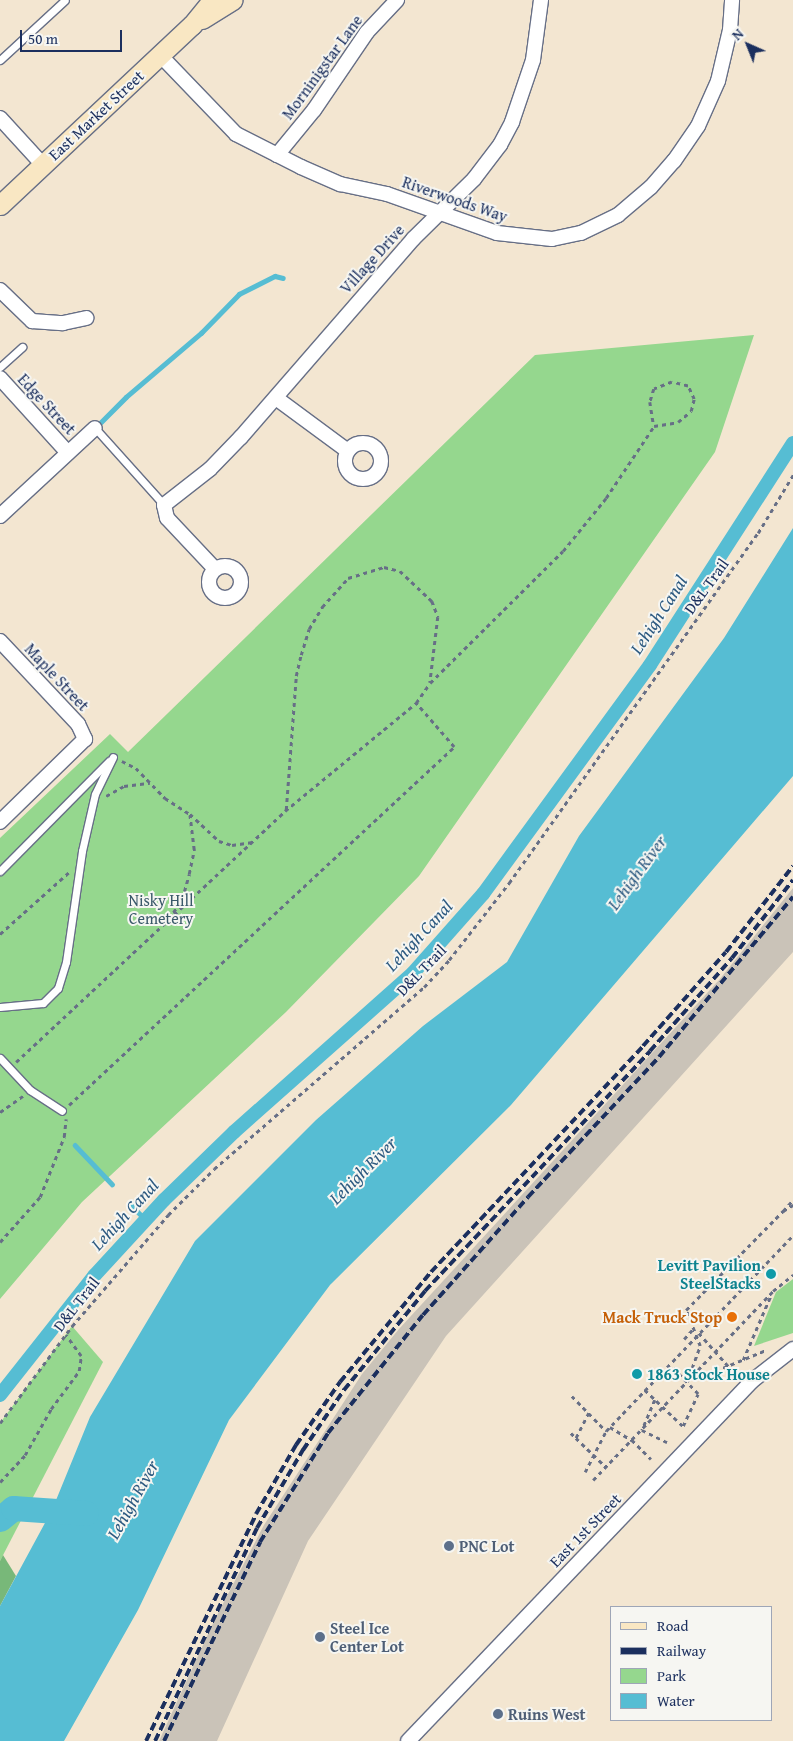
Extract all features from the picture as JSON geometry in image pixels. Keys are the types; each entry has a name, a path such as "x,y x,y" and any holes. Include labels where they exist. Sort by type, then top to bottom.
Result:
{"street":[{"name":"East Market Street","path":"0,205 160,55 192,24 212,0"},
{"name":"East Market Street","path":"192,24 233,0"},
{"name":"Morninigstar Lane","path":"277,156 325,96 367,32 397,0"},
{"name":"Village Drive","path":"164,505 210,468 276,398 413,239 442,212 488,162 512,122 533,60 540,0"},
{"name":"Riverwoods Way","path":"160,55 236,134 277,156 340,184 388,194 442,212 497,234 534,239 581,233 618,215 651,186 698,126 718,80 726,53 732,0"},
{"path":"0,118 43,165"},
{"path":"0,290 32,321 62,323 86,318"},
{"name":"Edge Street","path":"0,378 68,453"},
{"path":"276,398 348,451"},
{"path":"0,516 95,428"},
{"path":"164,505 167,518 215,569"},
{"name":"Maple Street","path":"0,641 78,724 85,739 0,822"},
{"name":"East 1st Street","path":"408,1741 752,1381 793,1349"}],"lane":[{"path":"0,60 65,0"},
{"path":"0,367 22,347"},
{"path":"95,428 164,505"},
{"path":"0,1007 43,1003 58,988 66,962 81,861 92,806 113,757"},
{"path":"0,871 113,757"},
{"path":"0,1058 30,1090 62,1110"}],"path":[{"path":"9,1068 286,811 416,703 430,683 563,551 606,498 654,426 650,402 654,389 672,382 688,386 694,400 691,411 678,422 654,426"},
{"name":"D&L Trail","path":"0,1423 66,1335 127,1259 214,1169 424,986 448,960 509,883 758,533 793,476"},
{"path":"286,811 296,676 301,654 309,629 322,607 348,578 384,567 400,571 432,601 438,616 436,651 430,683"},
{"path":"0,1242 32,1208 47,1183 66,1130 67,1122 62,1110 454,747 416,703"},
{"path":"113,757 136,768 165,798 190,814 219,841 232,845 254,842"},
{"path":"92,806 124,786 151,783"},
{"path":"167,922 182,899 189,874 194,850 190,814"},
{"path":"0,934 81,861"},
{"path":"0,1112 30,1090"},
{"path":"766,1350 701,1377 691,1371 700,1346 686,1310 793,1200"},
{"path":"783,1210 793,1205"},
{"path":"585,1472 606,1431 793,1235"},
{"path":"593,1480 771,1293 793,1275"},
{"path":"743,1360 771,1293"},
{"path":"684,1339 694,1329"},
{"path":"699,1333 717,1351 737,1376"},
{"path":"0,1482 25,1455 51,1409 79,1371 80,1356 66,1335"},
{"path":"645,1390 683,1426 698,1394 670,1365"},
{"path":"572,1396 606,1431"},
{"path":"642,1430 655,1399"},
{"path":"576,1438 589,1413"},
{"path":"610,1428 632,1440 651,1459"},
{"path":"642,1430 667,1442"},
{"path":"571,1432 606,1467"}],"shaded area":[{"path":"793,888 793,952 446,1336 308,1541 217,1741 159,1741 214,1621 264,1525 362,1374 399,1329 719,980"}],"green space":[{"name":"Nisky Hill Cemetery","path":"754,335 715,452 419,876 286,1012 82,1202 0,1299 0,838 110,734 128,752 535,355"},
{"path":"793,1279 793,1333 754,1346 776,1292"},
{"path":"72,1326 103,1362 0,1561 0,1423"},
{"path":"3,1555 16,1576 0,1606 0,1561"}],"water":[{"name":"Lehigh River","path":"793,528 793,776 511,1105 330,1285 229,1420 138,1610 64,1741 0,1741 0,1606 52,1510 90,1417 195,1241 316,1120 423,1026 507,962 579,836 724,638"}],"waterway":[{"path":"96,427 126,397 201,333 239,294 275,276 283,278"},
{"name":"Lehigh Canal","path":"0,1395 94,1276 164,1200 234,1132 413,973 483,894 650,665 793,443"},
{"path":"75,1145 112,1184"},
{"path":"130,1204 146,1220"},
{"path":"0,1519 13,1508 86,1513"}],"railway":[{"path":"146,1741 256,1514 296,1445 340,1382 431,1272 643,1046 726,952 793,866"},
{"path":"155,1741 257,1528 303,1450 344,1390 425,1291 650,1051 732,958 793,880"},
{"path":"164,1741 260,1542 328,1433 423,1315 528,1197 659,1057 793,897"}],"place":[{"name":"Levitt Pavilion SteelStacks","path":"771,1274"},
{"name":"Mack Truck Stop","path":"732,1317"},
{"name":"1863 Stock House","path":"637,1374"},
{"name":"PNC Lot","path":"449,1546"},
{"name":"Steel Ice Center Lot","path":"320,1637"},
{"name":"Ruins West","path":"498,1714"}]}
